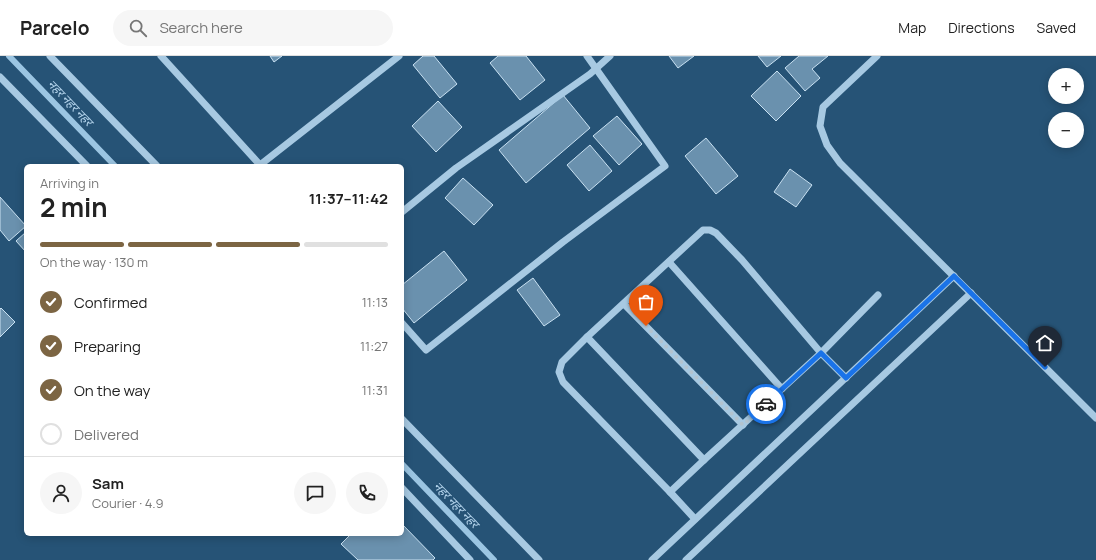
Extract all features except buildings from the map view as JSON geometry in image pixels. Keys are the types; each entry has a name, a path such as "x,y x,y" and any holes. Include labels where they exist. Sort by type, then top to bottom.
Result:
{"street":[{"path":"50,56 155,164"},
{"path":"161,56 260,164"},
{"path":"262,164 399,56"},
{"path":"404,325 426,350 563,242 665,166 587,56"},
{"path":"404,210 456,168 596,69 610,56"},
{"path":"877,56 823,108 820,126 827,145 840,164 1096,418"},
{"path":"0,77 85,164"},
{"path":"695,519 563,382 559,372 562,362 587,337 703,230 710,230 716,232 742,260 821,353 846,378"},
{"path":"669,262 782,389"},
{"path":"652,560 954,276"},
{"path":"686,560 971,293"},
{"path":"670,492 821,353 878,295"},
{"path":"624,304 743,425"},
{"path":"587,337 704,460"},
{"path":"404,420 539,560"},
{"path":"404,490 470,560"}],"waterway":[{"name":"नहर नहर नहर","path":"9,56 113,164"},
{"name":"नहर नहर नहर","path":"404,466 494,560"}],"way so far":[{"path":"646,326 743,425 766,404"}],"route":[{"path":"766,404 821,353 846,378 954,276 1045,367"}]}
